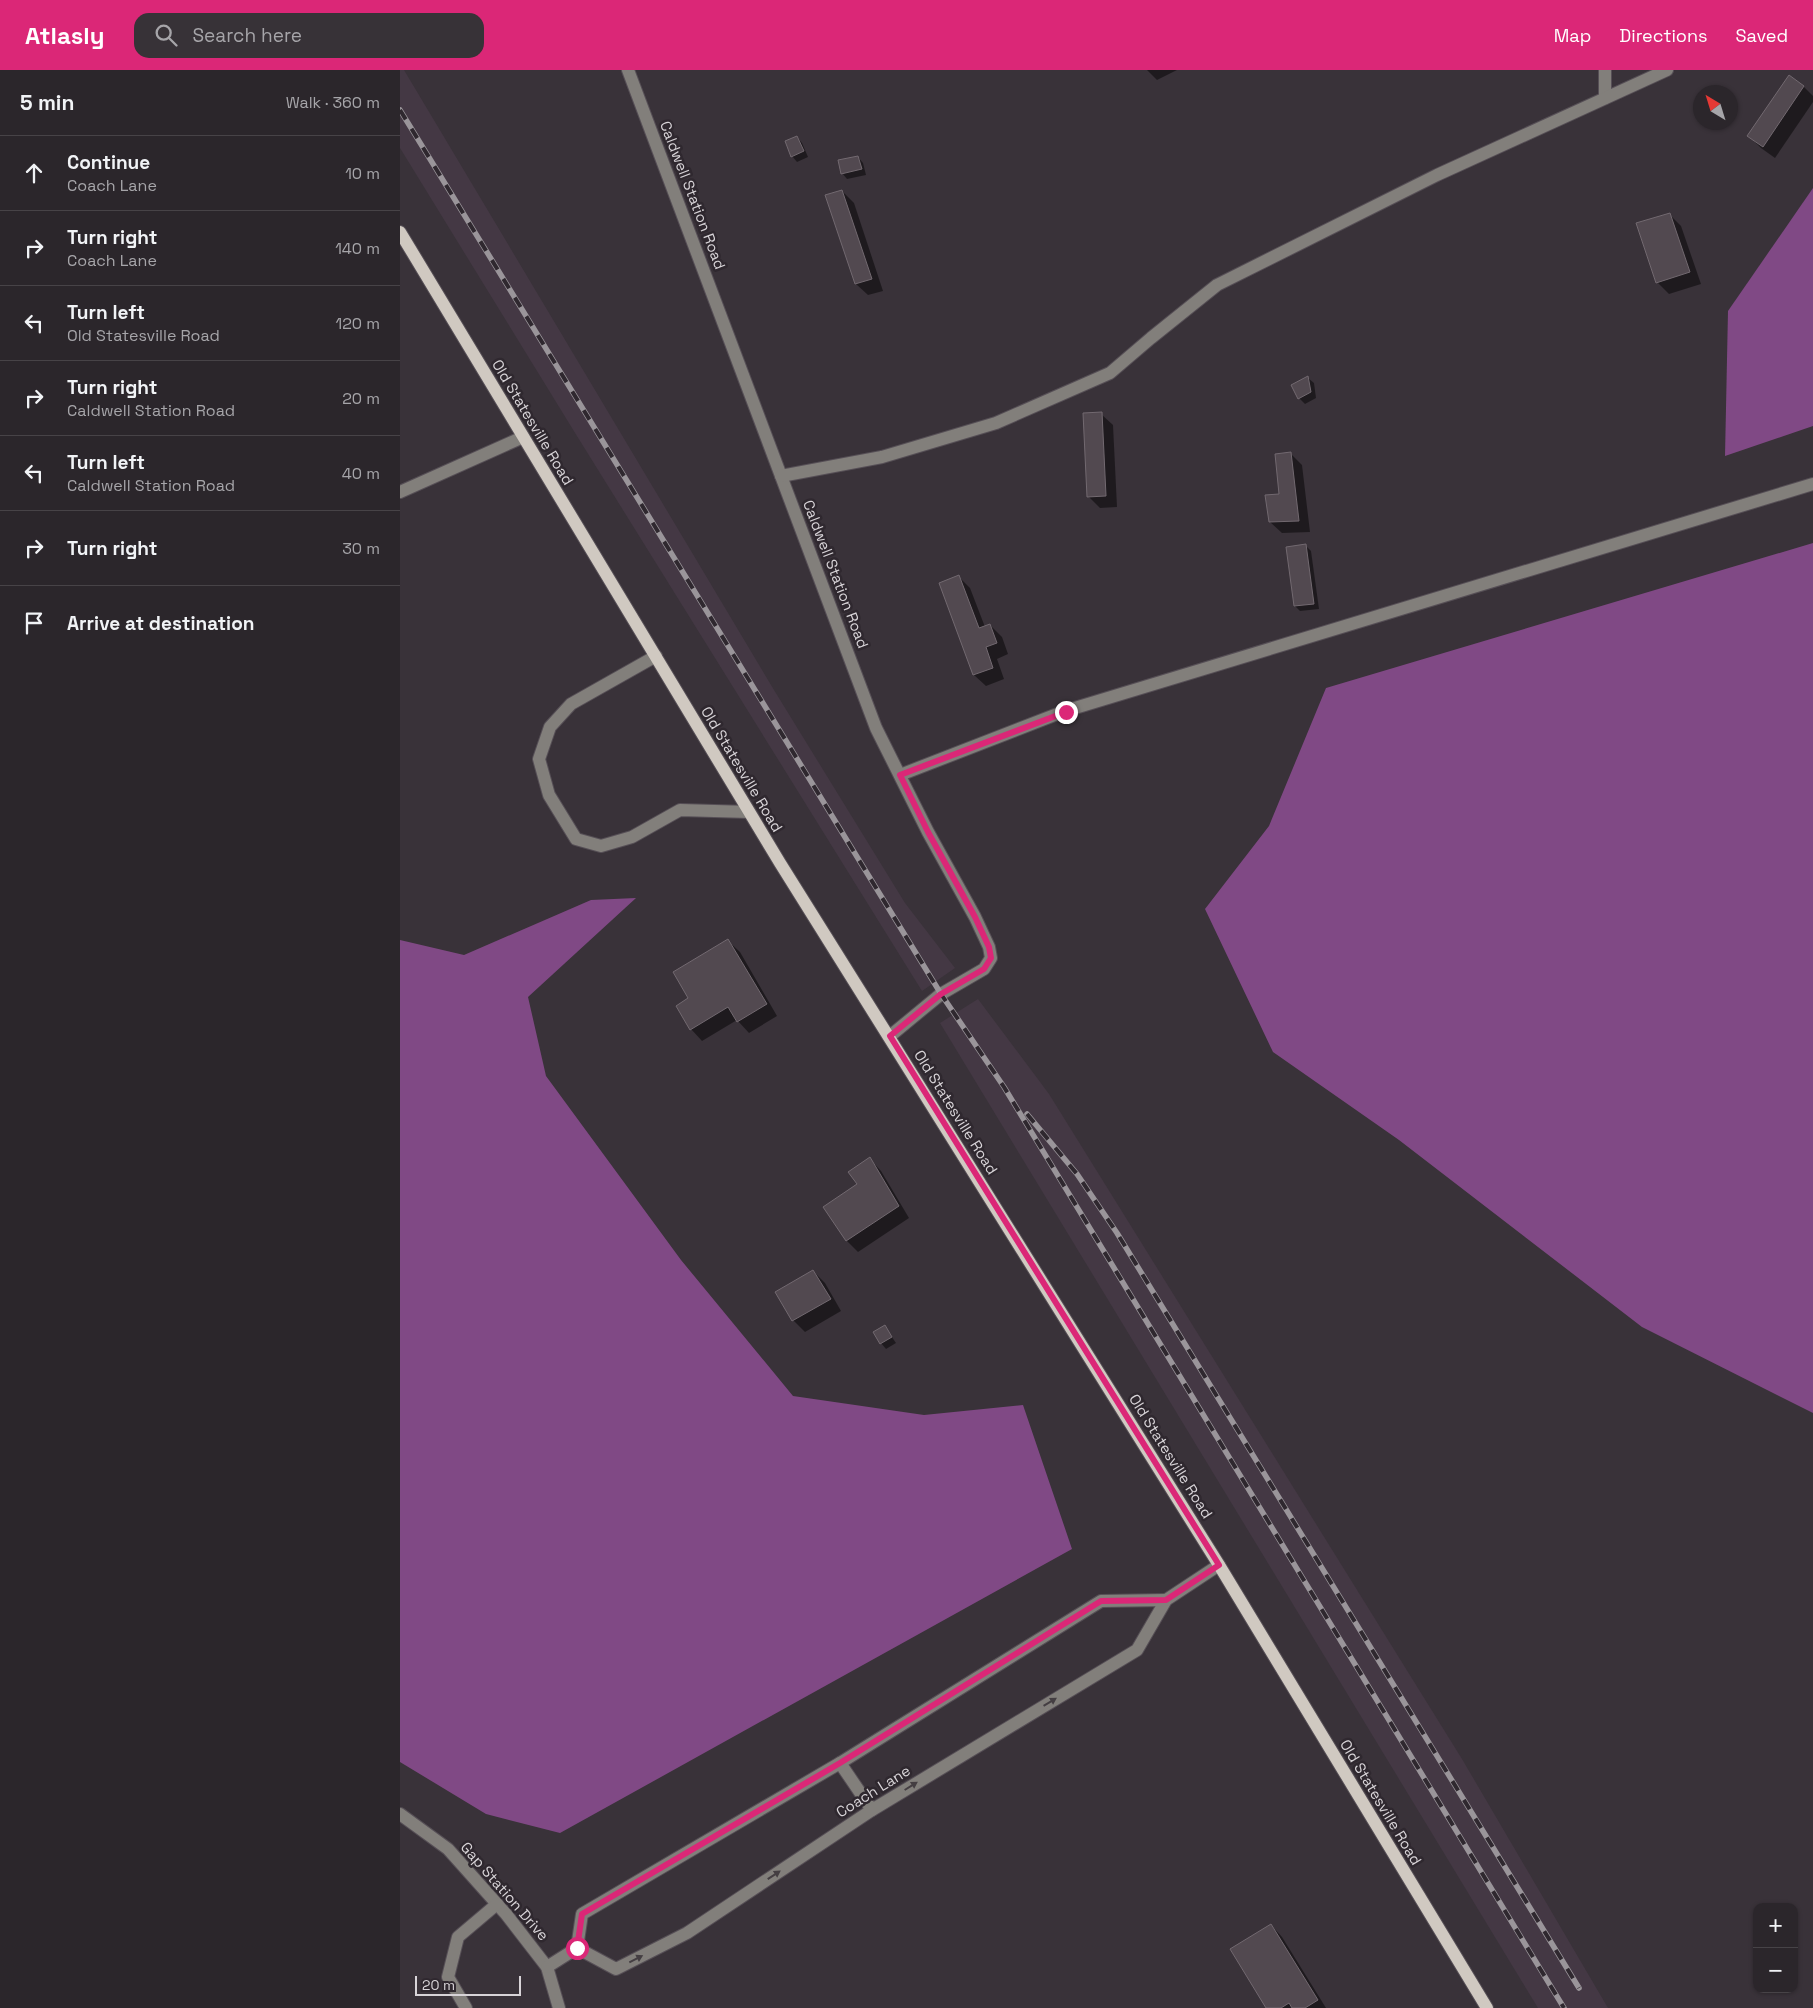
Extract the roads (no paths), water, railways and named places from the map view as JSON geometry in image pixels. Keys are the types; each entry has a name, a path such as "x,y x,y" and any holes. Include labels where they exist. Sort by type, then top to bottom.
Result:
{"main road":[{"name":"Old Statesville Road","path":"400,232 749,812 1219,1565 1487,2008"}],"street":[{"name":"Caldwell Station Road","path":"628,70 876,728 989,947 991,958 984,969 941,994 890,1036"},
{"path":"1605,98 1606,70"},
{"path":"781,476 882,457 996,423 1110,373 1217,285 1437,175 1667,70"},
{"path":"400,492 524,437"},
{"path":"900,775 1066,712 1813,484"},
{"path":"656,656 572,704 550,727 538,759 549,796 576,839 601,846 632,837 680,810 749,812"},
{"name":"Coach Lane","path":"577,1948 616,1969 687,1933 872,1810 1137,1650 1166,1600 1219,1565"},
{"path":"547,1967 577,1948 582,1914 840,1763 1101,1601 1166,1600"},
{"path":"840,1763 872,1810"},
{"name":"Gap Station Drive","path":"400,1814 448,1849 497,1904 547,1967 559,2008"},
{"path":"466,2008 448,1977 458,1937 497,1904"}],"railway":[{"path":"400,110 941,994 1004,1087 1564,2008"},
{"path":"1027,1114 1077,1174 1117,1233 1579,1988"}]}
